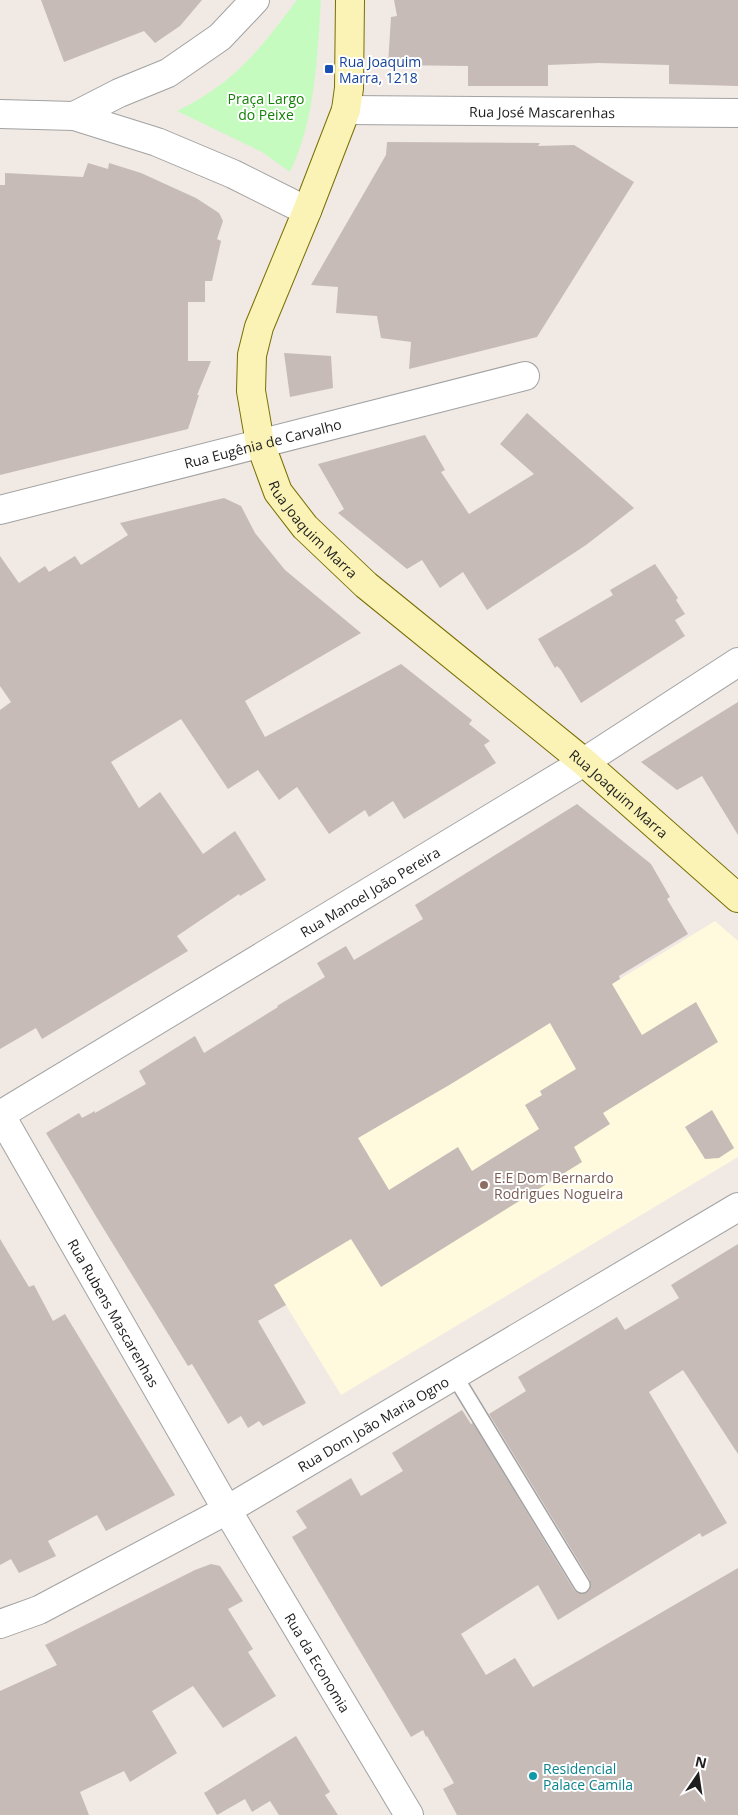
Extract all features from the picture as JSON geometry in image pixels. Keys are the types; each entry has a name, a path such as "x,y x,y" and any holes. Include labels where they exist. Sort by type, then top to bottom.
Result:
{"street":[{"path":"74,116 119,93 168,73 220,38 255,0"},
{"name":"Rua Joaquim Marra","path":"350,0 349,88 346,110 259,327 252,356 252,391 260,443 278,492 305,527 366,585 584,762 738,898"},
{"name":"Rua José Mascarenhas","path":"346,110 738,113"},
{"path":"0,114 74,116 157,142 233,174 307,211"},
{"name":"Rua Eugênia de Carvalho","path":"0,510 525,376"},
{"name":"Rua Manoel João Pereira","path":"0,1115 584,762 738,662"},
{"name":"Rua Rubens Mascarenhas","path":"0,1115 227,1510"},
{"name":"Rua Dom João Maria Ogno","path":"0,1624 38,1610 227,1510 738,1207"},
{"name":"Rua da Economia","path":"227,1510 409,1815"}],"lane":[{"path":"454,1375 582,1585"}],"shaded area":[{"name":"E.E Dom Bernardo Rodrigues Nogueira","path":"715,921 738,941 738,1157 341,1395 230,1214 402,1112"}],"green space":[{"name":"Praça Largo do Peixe","path":"297,0 321,0 314,88 299,151 290,172 262,152 177,111 215,89 231,76 258,49"}],"building":[{"path":"41,0 202,0 180,26 155,43 144,31 64,62"},
{"path":"394,0 738,0 738,86 669,84 669,65 599,63 548,65 548,86 468,86 468,66 388,65 391,17 397,16"},
{"path":"387,142 540,143 538,146 574,145 634,182 537,337 409,369 411,342 381,338 377,316 336,313 338,287 311,285 386,155"},
{"path":"88,163 108,169 109,163 141,173 196,198 219,213 223,221 217,239 221,241 212,281 205,281 205,302 188,302 188,361 211,361 197,395 199,395 188,429 0,475 0,185 5,185 5,173 83,177"},
{"path":"284,353 331,356 333,388 290,397"},
{"path":"527,413 634,508 586,545 487,610 463,572 440,588 422,560 407,569 338,513 344,509 318,464 425,435 445,470 441,472 469,514 534,474 500,444"},
{"path":"224,498 241,506 255,533 285,570 361,633 245,701 265,737 401,664 472,720 469,724 490,741 484,745 496,763 404,819 393,801 369,817 365,810 329,834 297,787 279,800 258,770 228,789 181,719 111,762 139,808 160,792 203,854 235,831 266,880 240,896 239,894 177,936 188,951 42,1039 36,1028 0,1049 0,710 11,702 0,686 0,556 19,583 45,566 49,572 75,556 81,565 128,535 120,523"},
{"path":"655,564 678,598 676,600 685,614 675,620 685,636 581,703 561,670 557,666 555,668 538,639 613,595 610,590"},
{"path":"738,702 738,835 702,776 677,790 641,762"},
{"path":"577,804 651,864 670,897 667,899 688,934 619,976 620,979 612,984 642,1035 696,1002 718,1042 603,1113 610,1124 574,1147 582,1162 381,1287 351,1239 274,1285 286,1305 258,1321 306,1403 263,1426 259,1421 248,1428 241,1416 228,1424 192,1364 188,1366 46,1133 79,1113 82,1118 95,1111 95,1113 146,1084 139,1071 195,1036 204,1053 278,1007 325,977 317,963 346,946 354,960 423,919 415,905","holes":["550,1023 576,1069 540,1091 542,1095 525,1105 539,1129 472,1171 458,1147 389,1190 358,1138"]},
{"path":"712,1110 734,1148 719,1158 705,1159 685,1127"},
{"path":"0,1239 29,1287 34,1285 53,1321 65,1314 175,1495 106,1531 97,1515 48,1541 56,1556 19,1573 11,1559 0,1565"},
{"path":"738,1244 738,1454 683,1370 649,1392 727,1523 702,1537 700,1533 558,1620 538,1585 461,1634 486,1675 515,1658 533,1687 738,1568 738,1815 457,1815 443,1789 454,1783 427,1736 423,1730 411,1737 292,1537 307,1528 296,1511 351,1478 361,1496 403,1471 392,1453 462,1410 471,1424 473,1423 574,1590 578,1593 586,1593 590,1589 590,1580 489,1414 526,1391 518,1377 617,1317 625,1330 679,1298 671,1285"},
{"path":"211,1564 220,1566 243,1601 228,1609 253,1649 248,1652 276,1696 223,1728 193,1686 152,1711 177,1753 130,1782 124,1771 80,1792 89,1815 0,1815 0,1691 57,1665 45,1645 195,1570"},
{"path":"296,1736 330,1792 325,1795 338,1815 279,1815 270,1801 252,1812 245,1799 217,1815 204,1793"}],"place":[{"name":"Rua Joaquim Marra, 1218","path":"329,69"},
{"name":"E.E Dom Bernardo Rodrigues Nogueira","path":"484,1185"},
{"name":"Residencial Palace Camila","path":"533,1776"}]}
